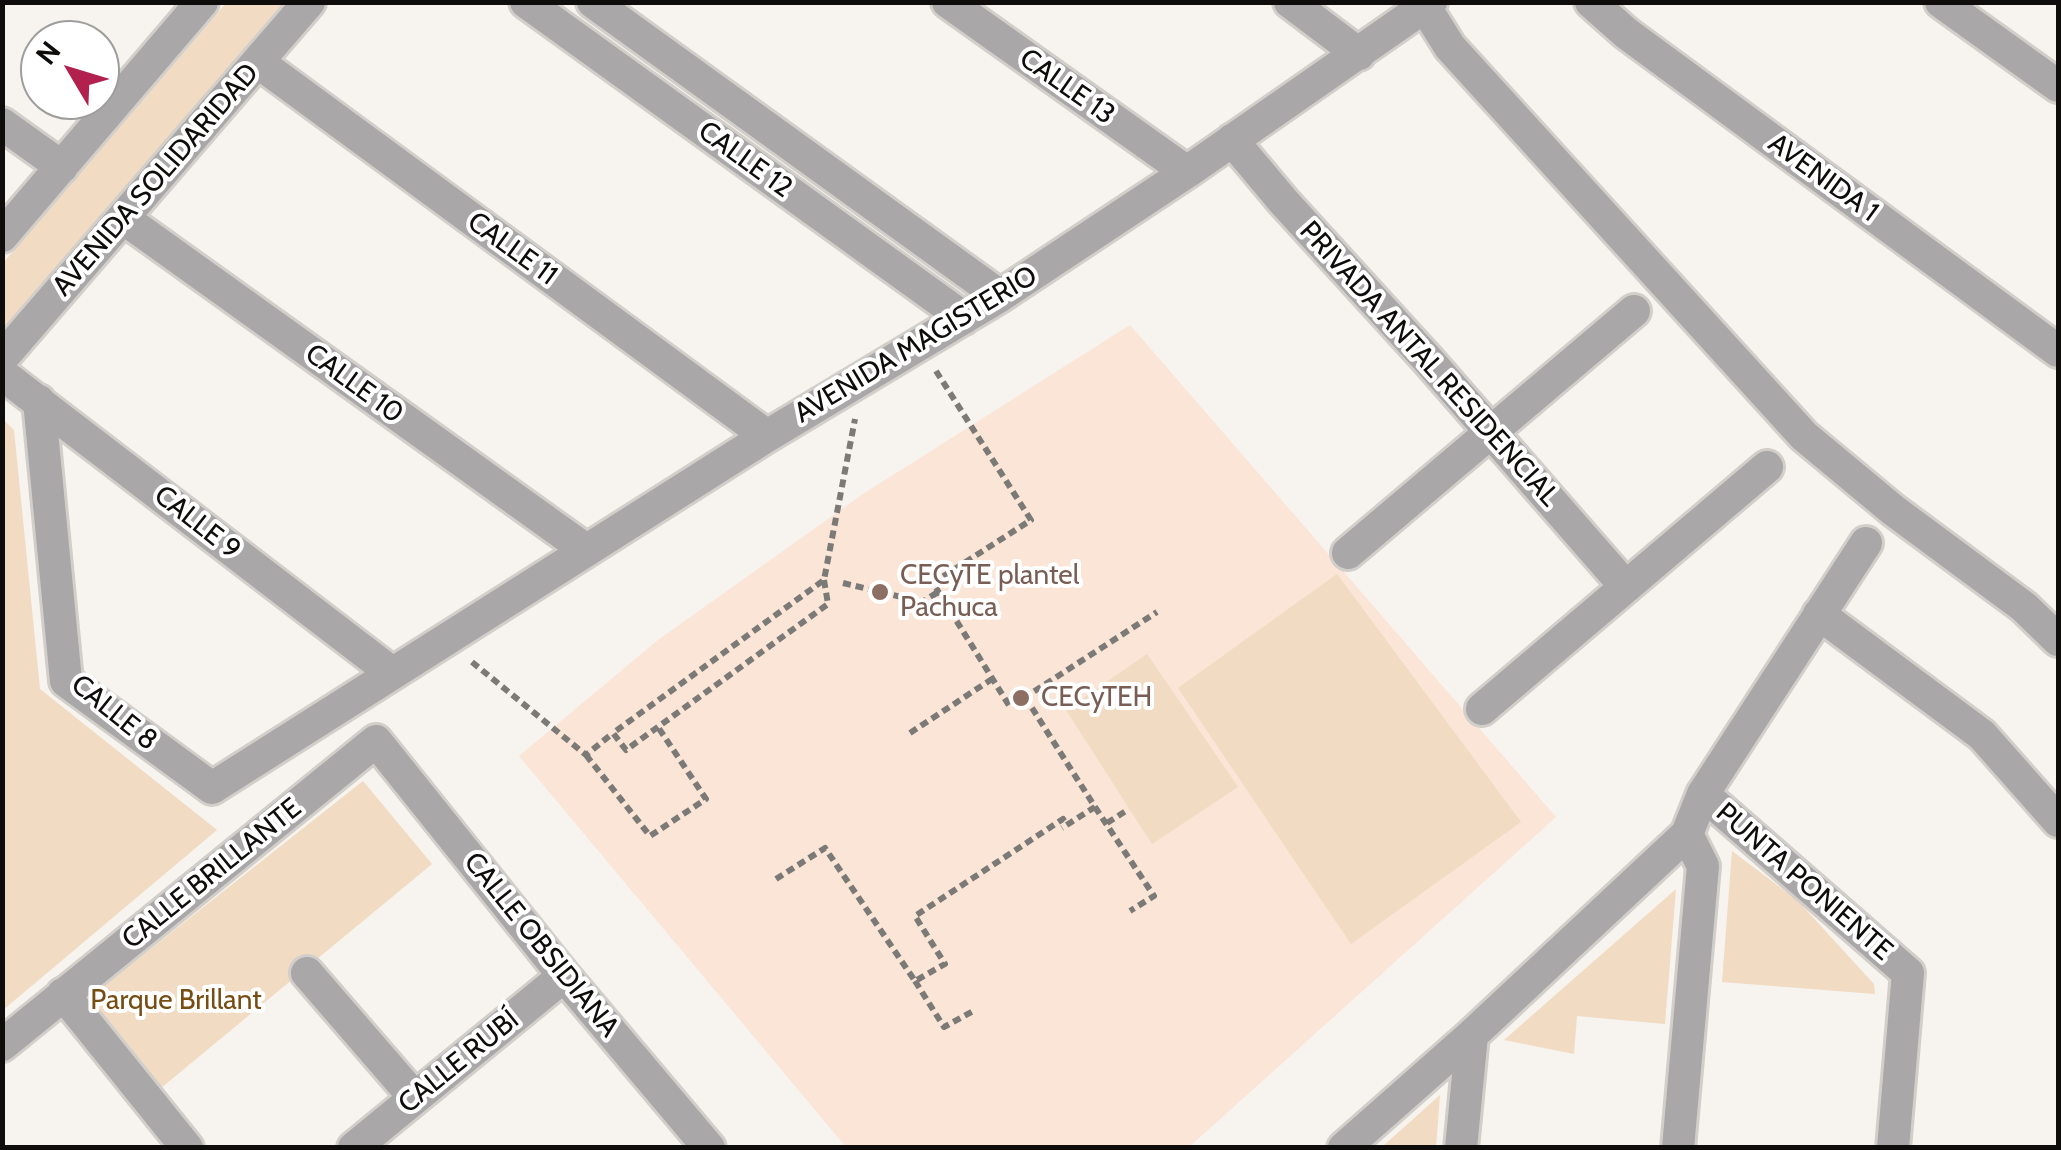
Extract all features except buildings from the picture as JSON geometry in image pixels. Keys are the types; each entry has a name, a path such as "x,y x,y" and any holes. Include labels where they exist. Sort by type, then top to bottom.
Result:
{"street":[{"name":"AVENIDA SOLIDARIDAD","path":"2,358 308,2"},
{"name":"CALLE 12","path":"526,2 964,318"},
{"name":"CALLE 12","path":"593,2 1000,296"},
{"name":"CALLE 13","path":"948,2 1186,172"},
{"path":"1290,2 1359,54"},
{"name":"AVENIDA 1","path":"1591,2 1626,33 2058,351"},
{"path":"1941,2 2058,86"},
{"name":"AVENIDA MAGISTERIO","path":"392,673 767,436 1000,296 1428,5"},
{"path":"1428,5 1450,47 1804,436 1893,510 2024,607 2058,640"},
{"path":"2,236 62,167 187,7"},
{"name":"CALLE 11","path":"258,62 767,436"},
{"path":"2,124 62,167"},
{"name":"PRIVADA ANTAL RESIDENCIAL","path":"1232,140 1626,587"},
{"name":"CALLE 10","path":"123,218 586,550"},
{"path":"1348,553 1634,312"},
{"name":"CALLE 9","path":"2,374 392,673"},
{"name":"CALLE 8","path":"39,401 66,681 212,788 392,673"},
{"path":"1482,709 1767,468"},
{"name":"PUNTA PONIENTE","path":"1344,1148 1472,1035 1687,834 1703,794 1866,543"},
{"path":"1819,614 1982,735 2058,821"},
{"name":"CALLE OBSIDIANA","path":"376,740 693,1142"},
{"name":"CALLE BRILLANTE","path":"2,1045 376,740"},
{"name":"PUNTA PONIENTE","path":"1703,794 1908,972 1894,1148"},
{"name":"PUNTA PONIENTE","path":"1678,1148 1703,866 1687,834"},
{"path":"306,973 415,1098"},
{"name":"CALLE RUBÍ","path":"354,1148 564,976"},
{"path":"64,994 187,1148"},
{"path":"1461,1148 1472,1035"}],"path":[{"path":"920,345 1036,528"},
{"path":"613,733 626,750 828,604 824,580 863,379"},
{"path":"1031,520 932,584 1010,707 1157,612"},
{"path":"586,755 824,580"},
{"path":"843,583 922,602 938,592"},
{"path":"444,639 586,755 650,836 706,799 658,727"},
{"path":"910,733 992,679"},
{"path":"1024,697 1154,896 1130,910"},
{"path":"915,981 945,964 914,916 1063,819 1064,827 1096,806"},
{"path":"1107,824 1129,809"},
{"path":"776,879 825,848 944,1027 974,1010"}],"shaded area":[{"name":"CECyTEH","path":"1130,325 1556,817 1189,1147 846,1147 519,756 658,640 863,494"}],"green space":[{"path":"226,3 292,3 3,334 3,263"},
{"path":"2,418 14,430 40,689 217,830 3,1010"},
{"path":"1337,574 1521,822 1351,944 1178,688"},
{"path":"1147,654 1238,787 1152,844 1066,710"},
{"name":"Parque Brillant","path":"363,781 432,864 155,1093 82,1003"},
{"path":"1732,851 1797,900 1874,984 1875,994 1722,982"},
{"path":"1676,889 1665,1024 1577,1016 1574,1054 1504,1040"},
{"path":"1440,1095 1436,1147 1382,1147"}],"place":[{"name":"CECyTE plantel Pachuca","path":"880,592"},
{"name":"CECyTEH","path":"1021,698"}]}
